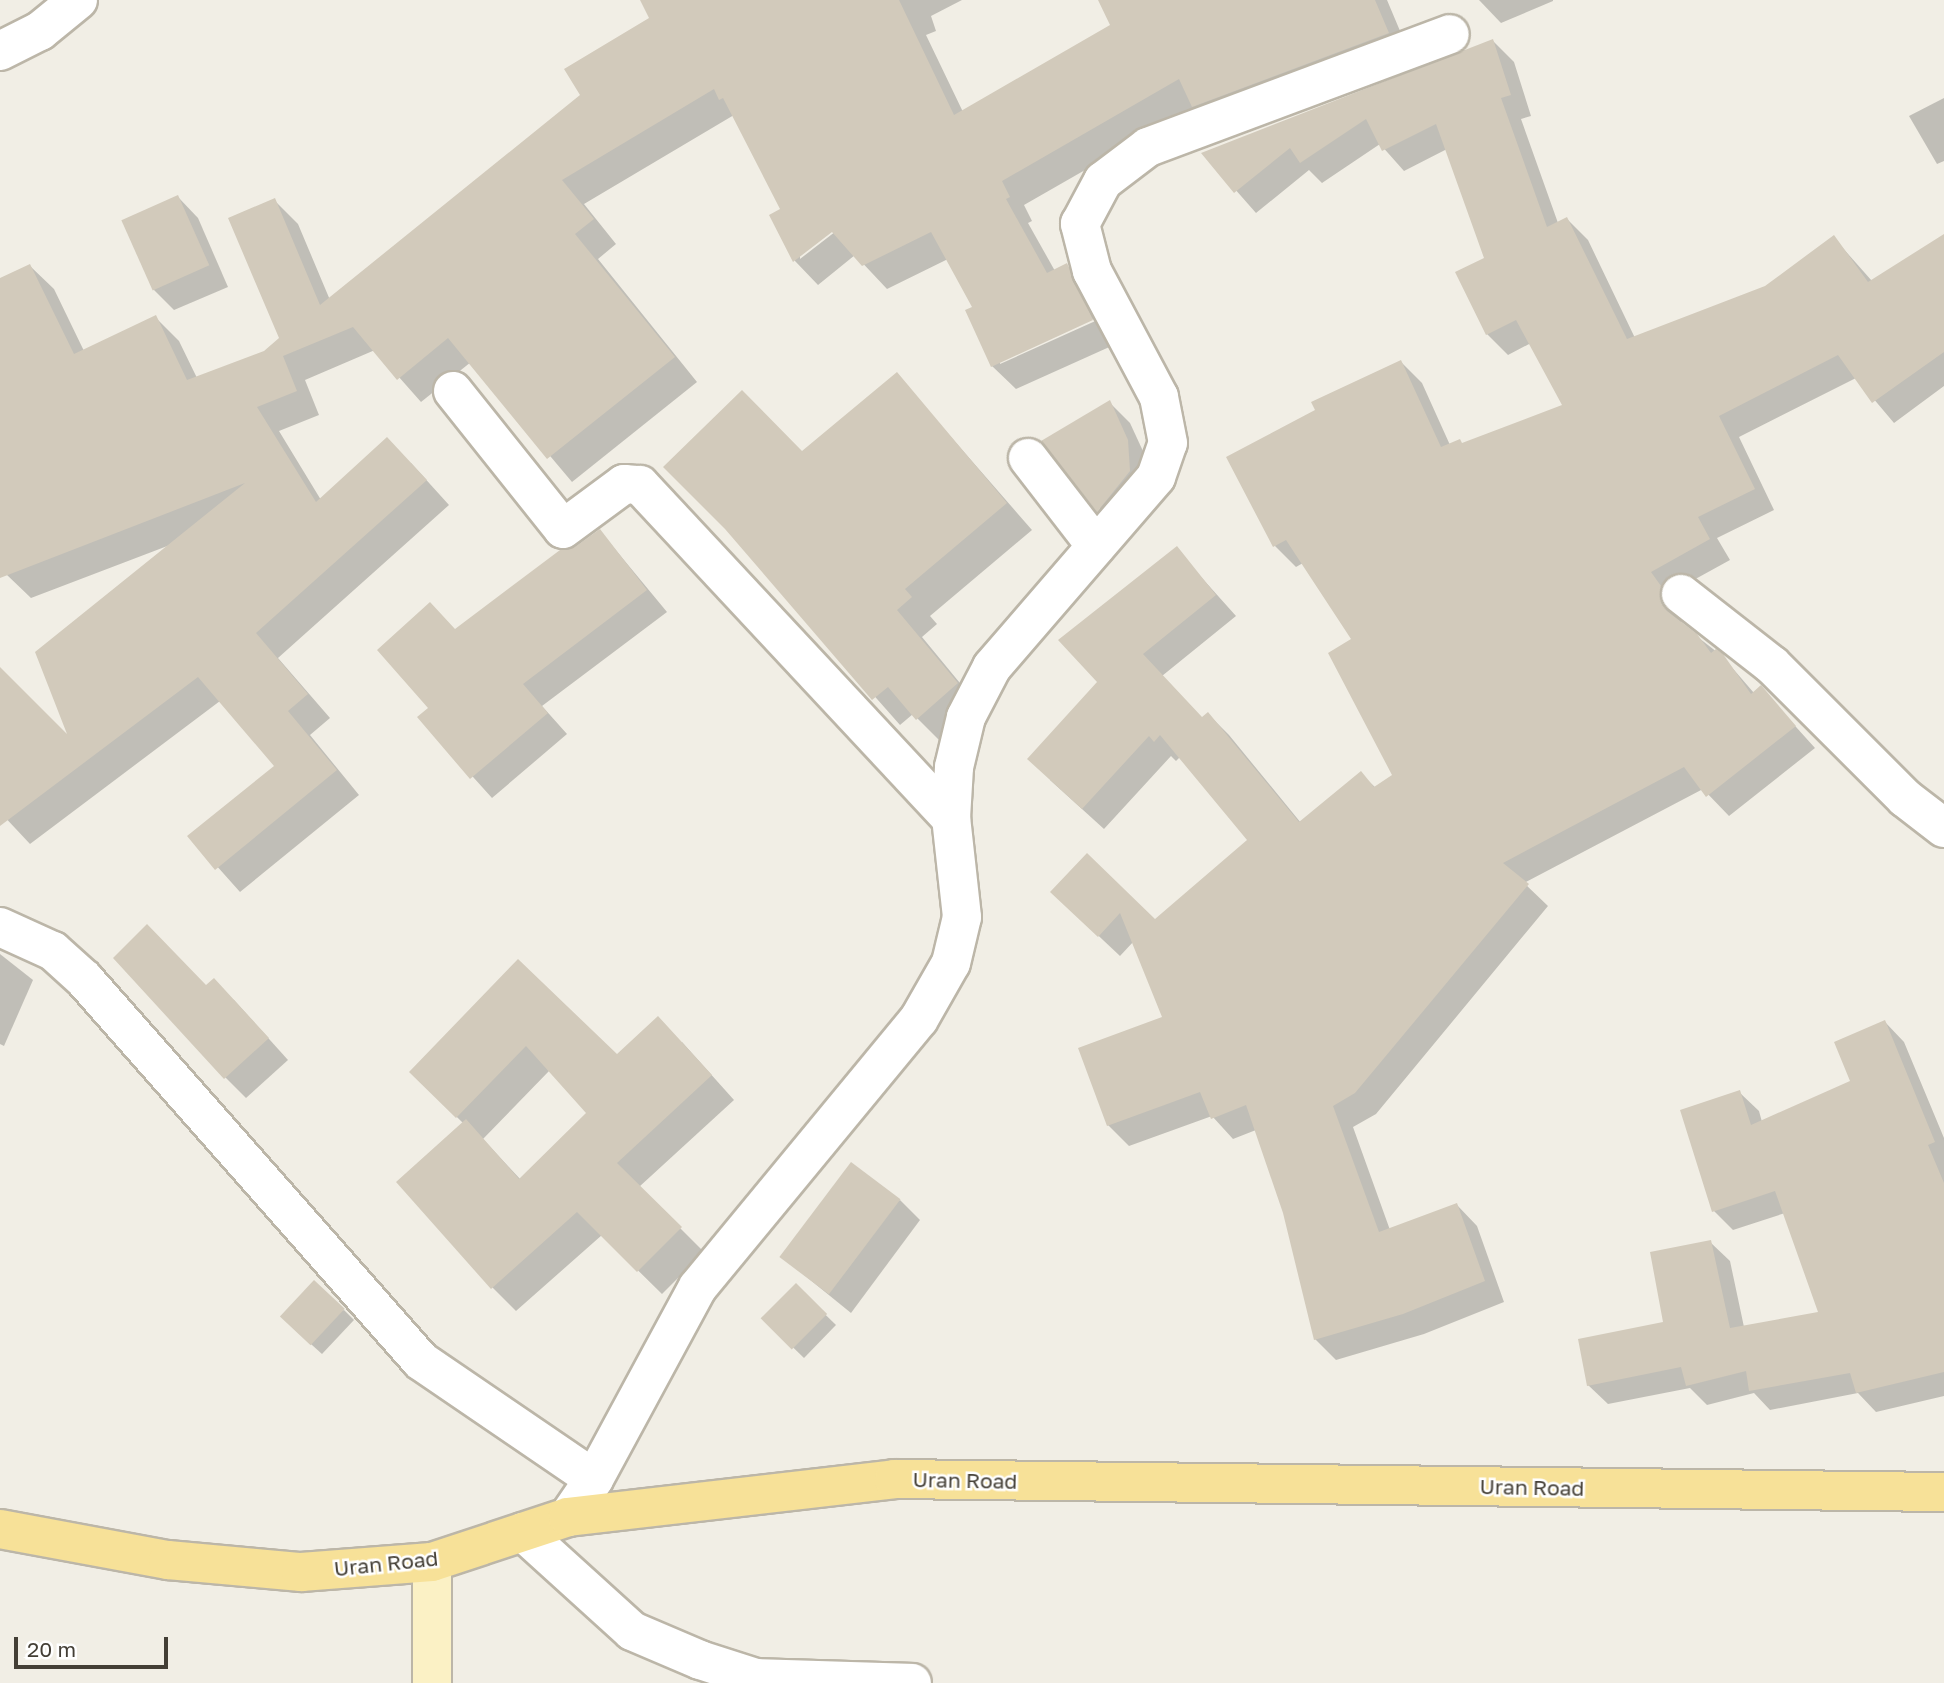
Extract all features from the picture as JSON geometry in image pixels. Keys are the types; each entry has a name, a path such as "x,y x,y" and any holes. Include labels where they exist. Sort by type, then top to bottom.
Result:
{"main road":[{"name":"Uran Road","path":"0,1529 168,1560 301,1572 432,1562 568,1517 894,1479 1944,1492"}],"street":[{"path":"0,51 40,31 78,0"},
{"path":"568,1517 594,1479 698,1287 919,1019 951,963 962,917 951,818 954,767 966,717 992,667 1156,477 1168,443 1159,397 1092,271 1080,224 1103,181 1148,147 1450,34"},
{"path":"453,391 563,530 624,484 640,485 951,818"},
{"path":"1028,458 1096,546"},
{"path":"1681,594 1772,665 1905,798 1944,828"},
{"path":"0,927 53,951 84,979 421,1361 594,1479"},
{"path":"523,1532 632,1632 700,1660 755,1678 912,1683"},
{"path":"432,1562 432,1683"}],"building":[{"path":"640,0 899,0 954,115 1110,25 1098,0 1375,0 1389,33 1192,107 1179,79 1002,181 1010,197 1006,199 1047,273 1067,263 1093,320 991,367 965,310 972,307 931,232 862,266 832,232 793,262 769,215 780,209 723,98 719,100 714,89 562,180 594,219 575,234 675,357 547,459 448,338 397,380 353,327 283,356 297,391 257,407 316,502 387,437 427,480 256,633 308,694 288,711 337,770 215,870 187,836 274,766 198,677 0,826 0,667 67,734 35,652 245,483 0,578 0,278 30,264 74,354 156,315 187,380 264,351 279,338 228,218 275,198 320,305 580,95 564,69 649,18"},
{"path":"1493,39 1511,95 1501,98 1547,227 1567,217 1627,339 1765,286 1834,235 1868,282 1944,234 1944,352 1872,403 1838,355 1719,416 1755,489 1698,517 1710,539 1651,572 1661,586 1661,602 1667,611 1697,634 1711,653 1716,649 1723,654 1751,694 1761,685 1796,726 1706,797 1684,767 1503,863 1529,884 1355,1093 1333,1106 1379,1232 1457,1203 1485,1281 1403,1314 1314,1340 1283,1213 1246,1105 1211,1119 1200,1092 1107,1126 1078,1048 1162,1017 1120,913 1098,937 1050,892 1087,853 1155,919 1247,840 1160,735 1154,742 1149,736 1082,809 1027,759 1097,682 1058,640 1177,546 1216,595 1143,654 1202,717 1208,712 1299,822 1361,771 1374,787 1392,775 1328,653 1351,639 1286,540 1273,547 1226,457 1315,410 1311,402 1401,360 1441,447 1460,439 1462,443 1562,405 1516,320 1486,335 1455,272 1484,258 1436,124 1382,151 1366,119 1300,163 1290,148 1234,193 1201,153"},
{"path":"178,195 209,265 153,291 121,220"},
{"path":"897,372 1007,503 905,589 912,597 897,610 958,683 916,720 888,687 872,700 725,529 663,467 742,390 802,451"},
{"path":"1110,400 1128,440 1130,471 1097,512 1041,441"},
{"path":"600,529 647,590 523,684 548,713 470,779 417,717 428,708 377,650 430,602 455,629 560,550 575,547"},
{"path":"147,924 206,985 214,978 269,1038 224,1079 113,958"},
{"path":"518,959 617,1054 658,1016 712,1075 617,1163 682,1227 637,1272 577,1212 491,1289 396,1182 466,1119 519,1179 586,1113 526,1046 456,1118 409,1072"},
{"path":"1885,1020 1935,1142 1928,1145 1944,1183 1944,1372 1856,1393 1850,1373 1749,1391 1746,1371 1686,1386 1681,1367 1587,1386 1578,1339 1663,1322 1650,1252 1711,1240 1730,1328 1818,1312 1775,1191 1712,1212 1680,1110 1740,1090 1751,1125 1850,1081 1834,1042"},
{"path":"851,1162 901,1199 829,1294 779,1257"},
{"path":"314,1280 345,1309 311,1345 280,1317"},
{"path":"796,1283 827,1314 792,1349 761,1318"}]}
